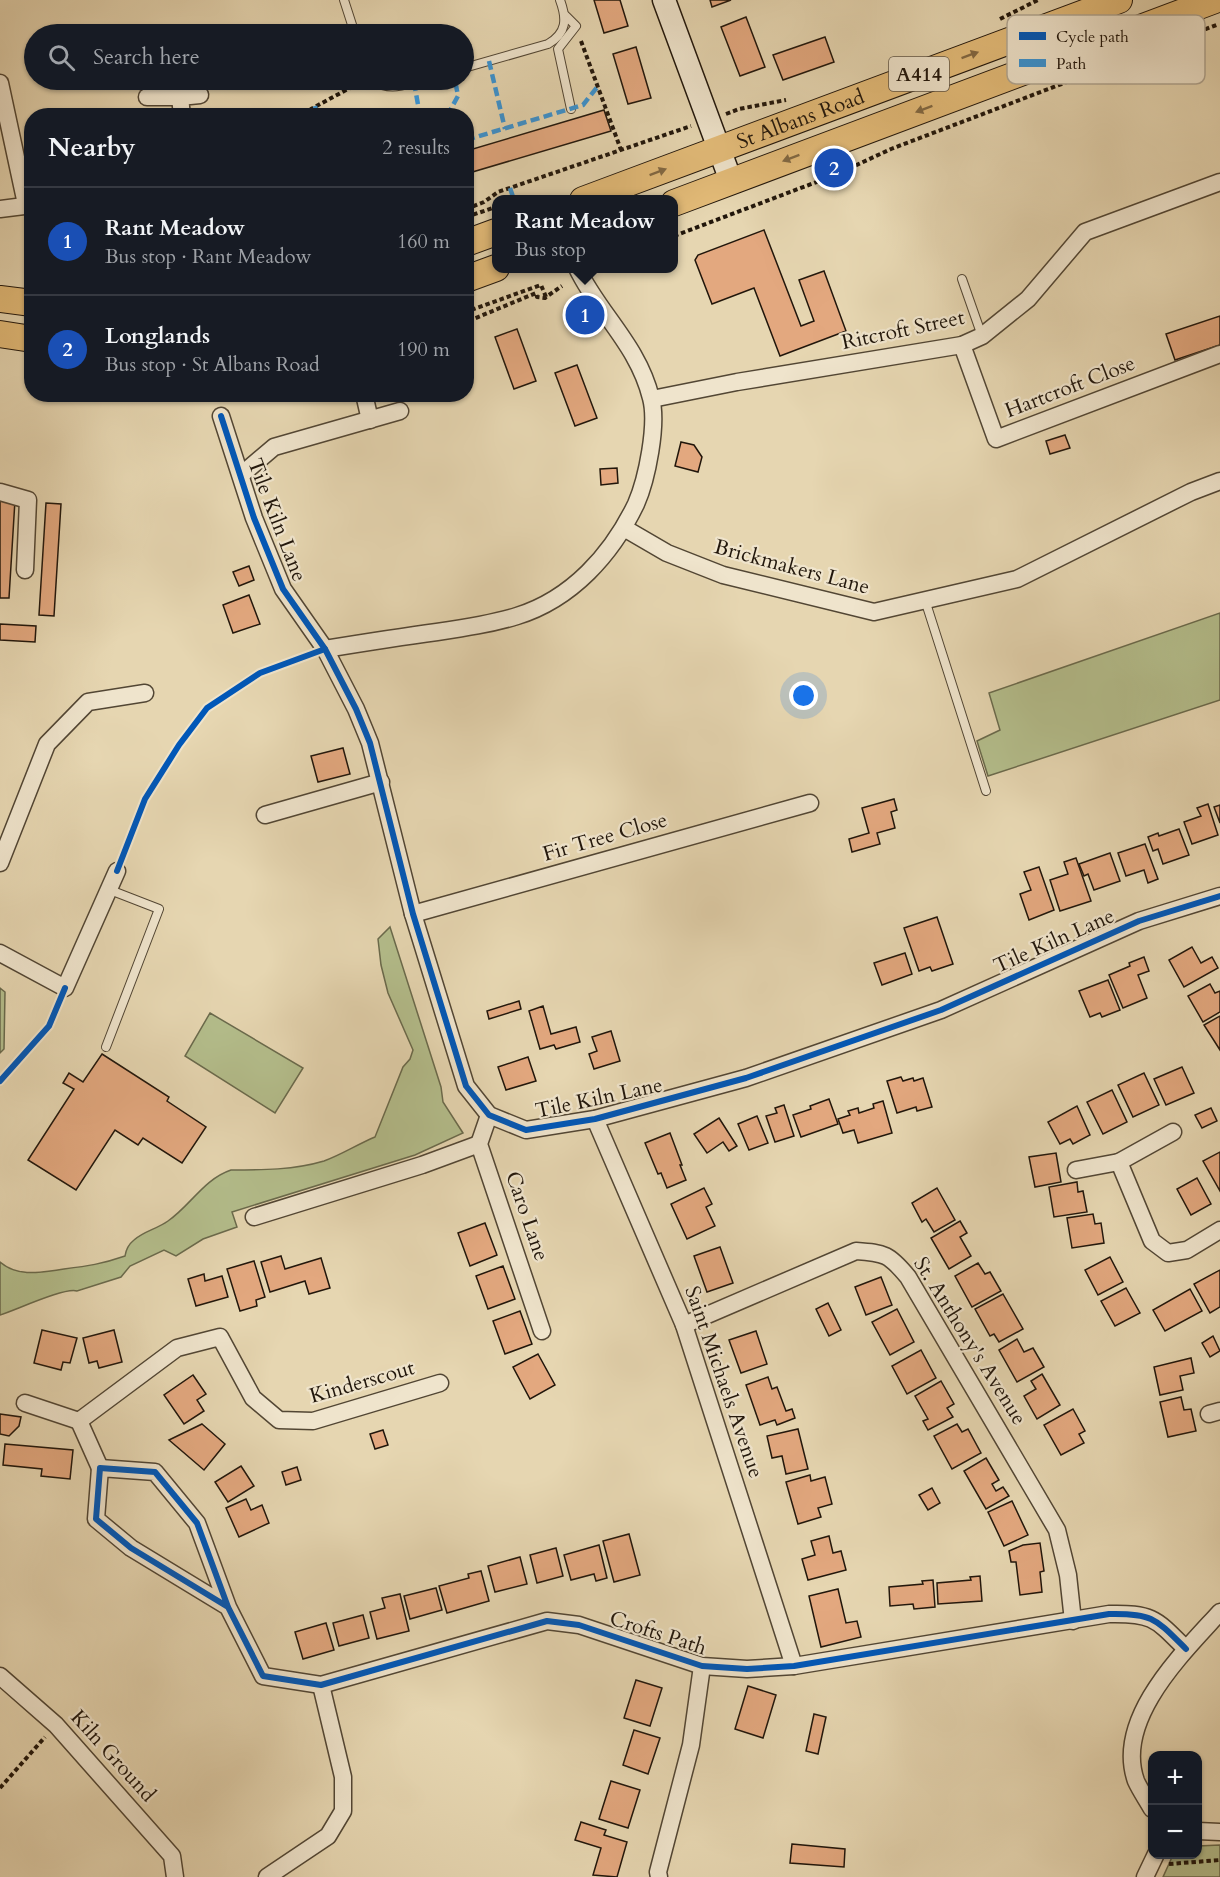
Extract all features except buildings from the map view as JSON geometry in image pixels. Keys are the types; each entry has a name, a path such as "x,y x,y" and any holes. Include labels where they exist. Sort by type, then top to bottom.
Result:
{"main road":[{"name":"St Albans Road","path":"1079,15 1119,0"},
{"name":"St Albans Road","path":"1175,15 1215,0"},
{"name":"St Albans Road","path":"596,195 1007,42"},
{"name":"St Albans Road","path":"678,201 1007,78"},
{"path":"474,236 490,222"},
{"path":"474,276 492,269"},
{"path":"0,299 24,302"},
{"path":"0,334 24,338"}],"street":[{"path":"664,0 730,181"},
{"path":"0,83 24,184"},
{"path":"147,97 200,95"},
{"path":"180,97 181,108"},
{"name":"Ritcroft Street","path":"652,399 737,382 962,345 982,336 1028,299 1085,232 1220,182"},
{"path":"0,209 24,206"},
{"path":"325,649 465,628 518,616 551,601 587,574 624,528 641,493 649,465 652,399 630,348 580,273"},
{"name":"Hartcroft Close","path":"962,345 996,439 1220,354"},
{"path":"365,402 370,420"},
{"path":"241,475 274,447 400,411"},
{"name":"Tile Kiln Lane","path":"221,416 254,518 283,589 325,649 356,709 370,743 413,914 466,1086 489,1115 526,1130 595,1119 746,1078 940,1010 1139,921 1220,896"},
{"name":"Brickmakers Lane","path":"624,528 667,553 723,575 874,612 1017,579 1191,492 1220,481"},
{"path":"0,492 28,500 25,570"},
{"path":"0,863 47,744 87,702 146,693"},
{"path":"265,815 381,782"},
{"name":"Fir Tree Close","path":"413,914 810,803"},
{"path":"0,952 65,988 117,871"},
{"path":"254,1217 422,1166 479,1144 489,1115"},
{"name":"Saint Michaels Avenue","path":"595,1119 684,1325 794,1666"},
{"path":"1076,1170 1119,1162 1173,1132"},
{"name":"Caro Lane","path":"479,1144 543,1331"},
{"path":"1119,1162 1152,1241 1168,1253 1187,1250 1220,1230"},
{"name":"St. Anthony's Avenue","path":"684,1325 856,1251 879,1253 894,1260 908,1277 1057,1530 1068,1575 1073,1621"},
{"name":"Kinderscout","path":"79,1421 177,1348 220,1337 253,1398 279,1420 313,1421 440,1383"},
{"path":"25,1403 79,1421 100,1468 96,1519 130,1548 228,1607"},
{"name":"Crofts Path","path":"100,1468 155,1472 197,1523 228,1607 263,1676 321,1685 547,1621 579,1624 702,1666 747,1669 794,1666 1109,1614 1137,1613 1153,1619 1186,1649"},
{"path":"1150,1805 1136,1781 1133,1756 1136,1730 1146,1704 1161,1680 1220,1612"},
{"path":"659,1877 658,1872 691,1745 702,1666"},
{"name":"Kiln Ground","path":"0,1676 56,1725 172,1856 175,1877"},
{"path":"267,1877 328,1836 343,1811 343,1777 321,1685"},
{"path":"1202,1831 1220,1832"}],"lane":[{"path":"344,0 352,24"},
{"path":"561,0 566,16 576,26 558,49 571,109"},
{"path":"474,65 548,44 558,38 566,16"},
{"path":"962,279 982,336"},
{"path":"925,600 986,791"},
{"path":"106,1047 159,909 110,890"}],"path":[{"path":"1205,30 1220,24"},
{"path":"576,26 621,150"},
{"path":"678,235 836,176 891,149 1066,84"},
{"path":"312,108 346,90"},
{"path":"494,195 708,120"},
{"path":"474,205 492,196"},
{"path":"474,219 490,222"},
{"path":"474,309 542,285 546,297"},
{"path":"474,319 536,292 537,297 546,297 562,286"},
{"path":"0,1788 56,1725"},
{"path":"1151,1865 1220,1860"}],"green space":[{"path":"1220,613 1220,700 988,776 977,741 1000,730 989,693"},
{"path":"390,927 441,1087 443,1102 463,1133 415,1155 232,1212 237,1227 203,1239 176,1256 164,1250 130,1266 121,1277 77,1291 62,1292 0,1315 0,1262 15,1270 39,1272 95,1264 125,1256 134,1240 176,1215 205,1186 221,1174 231,1170 278,1169 313,1164 330,1159 375,1137 403,1067 410,1059 413,1050 388,993 381,965 378,939"},
{"path":"0,988 5,992 4,1049 0,1053"},
{"path":"210,1013 303,1068 275,1113 185,1056"},
{"path":"1220,1845 1220,1877 1163,1877 1171,1859 1202,1859 1202,1846"}],"marked path":[{"path":"489,61 505,129"},
{"path":"474,138 583,105 598,86"},
{"path":"415,90 419,108"},
{"path":"451,108 458,96 457,90"},
{"path":"510,188 512,195"}],"cycle path":[{"path":"221,416 254,518 283,589 325,649 356,709 370,743 413,914 466,1086 489,1115 526,1130 595,1119 746,1078 941,1010 1139,921 1220,896"},
{"path":"117,871 145,799 179,745 207,708 260,673 325,649"},
{"path":"0,1081 49,1026 65,988"},
{"path":"228,1607 131,1548 96,1519 100,1468 155,1472 197,1523 228,1607 263,1676 321,1685 547,1621 579,1625 702,1666 747,1669 794,1666 1109,1614 1135,1615 1153,1620 1186,1649"}],"place":[{"name":"Longlands","path":"834,168"},
{"name":"Rant Meadow","path":"585,315"}]}
